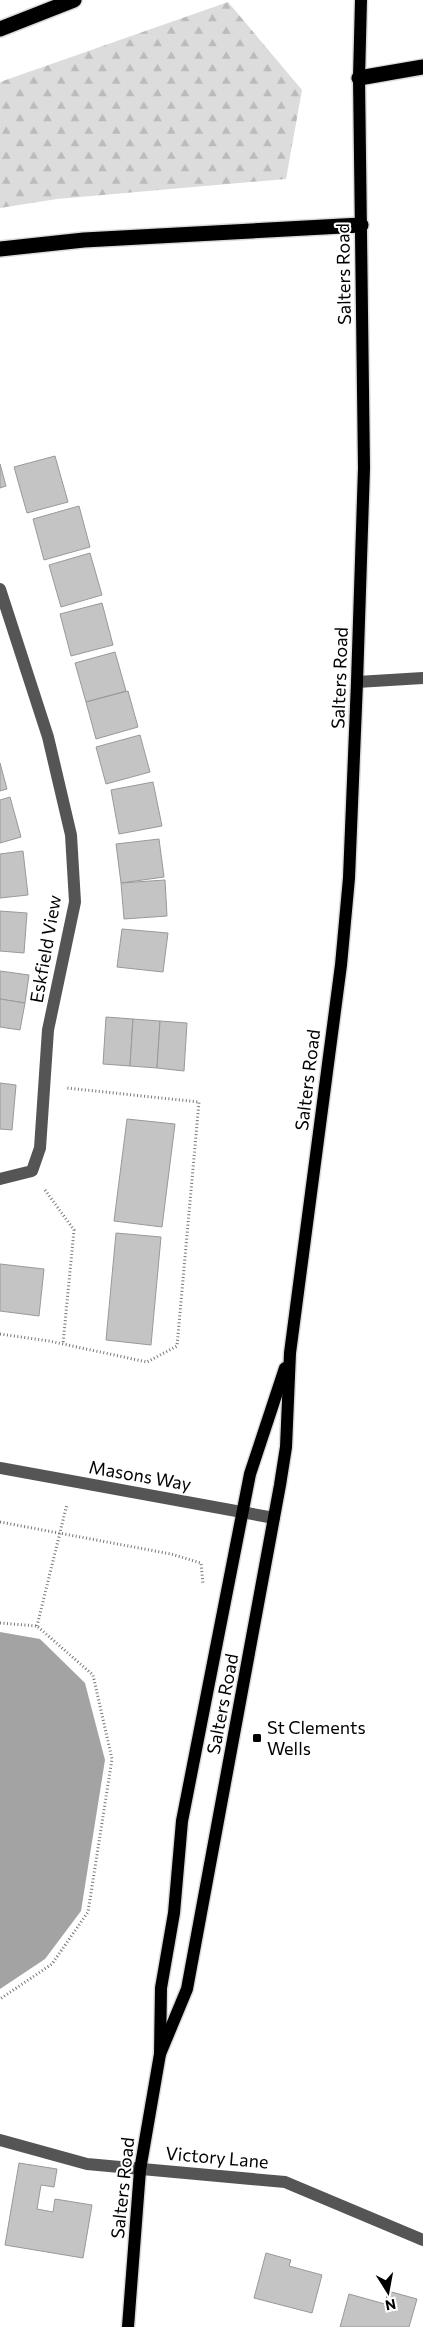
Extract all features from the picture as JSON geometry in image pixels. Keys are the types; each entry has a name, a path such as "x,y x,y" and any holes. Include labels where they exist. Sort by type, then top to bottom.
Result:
{"highway":[{"path":"0,29 74,0"},
{"path":"359,78 423,67"},
{"path":"0,249 84,240 360,225"}],"main road":[{"name":"Salters Road","path":"160,2054 187,1989 256,1627 286,1447 290,1353 341,965 348,878 364,468 359,78 361,0"},
{"name":"Salters Road","path":"128,2327 140,2170 160,2054 161,1988 174,1913 182,1822 250,1474 290,1353"}],"street":[{"name":"Eskfield View","path":"0,589 48,737 71,835 75,902 48,1030 40,1148 32,1171"},
{"path":"357,682 423,678"},
{"path":"0,1179 32,1171"},
{"name":"Masons Way","path":"0,1468 274,1518"},
{"name":"Victory Lane","path":"0,2140 87,2164 285,2182 423,2240"}],"path":[{"path":"0,1334 63,1344 147,1362 177,1346 199,1102 44,1085"},
{"path":"32,1171 74,1230 63,1344"},
{"path":"37,1626 73,1481"},
{"path":"0,1522 171,1554 201,1563 204,1584 202,1591"},
{"path":"0,1623 37,1626 93,1675 112,1759 88,1912 52,1964 0,1999"}],"green space":[{"path":"228,2 302,90 286,179 57,199 0,208 0,82"}],"shaded area":[{"path":"0,1632 40,1639 85,1683 105,1760 81,1911 45,1959 0,1989"}],"building":[{"path":"55,456 68,502 27,513 14,467"},
{"path":"0,464 6,486 0,488"},
{"path":"79,506 90,547 44,560 33,519"},
{"path":"90,553 102,595 61,607 49,565"},
{"path":"102,603 113,645 71,656 60,614"},
{"path":"115,652 126,691 86,702 75,663"},
{"path":"128,691 138,727 96,739 86,702"},
{"path":"140,735 150,772 106,784 96,747"},
{"path":"0,763 7,789 0,791"},
{"path":"153,782 162,826 119,834 111,790"},
{"path":"10,797 21,837 0,843 0,800"},
{"path":"159,839 164,877 121,883 116,844"},
{"path":"23,851 28,895 0,898 0,854"},
{"path":"165,880 167,916 124,919 121,883"},
{"path":"0,911 27,913 24,953 0,951"},
{"path":"122,929 168,933 163,972 117,967"},
{"path":"0,971 29,975 25,1003 0,999"},
{"path":"0,999 25,1003 20,1030 0,1027"},
{"path":"106,1017 133,1019 130,1066 103,1064"},
{"path":"133,1019 160,1021 157,1068 130,1066"},
{"path":"160,1021 187,1023 184,1071 157,1068"},
{"path":"0,1083 16,1085 12,1130 0,1129"},
{"path":"127,1119 175,1124 162,1227 114,1221"},
{"path":"116,1233 161,1237 151,1345 106,1340"},
{"path":"0,1264 44,1269 39,1316 0,1311"},
{"path":"19,2163 57,2169 54,2187 41,2185 37,2209 53,2212 55,2199 92,2205 83,2258 5,2245"},
{"path":"266,2253 291,2260 289,2266 322,2275 312,2313 254,2298"},
{"path":"388,2291 417,2299 409,2327 340,2327 349,2294 385,2304"}],"place":[{"name":"St Clements Wells","path":"257,1738"}]}
